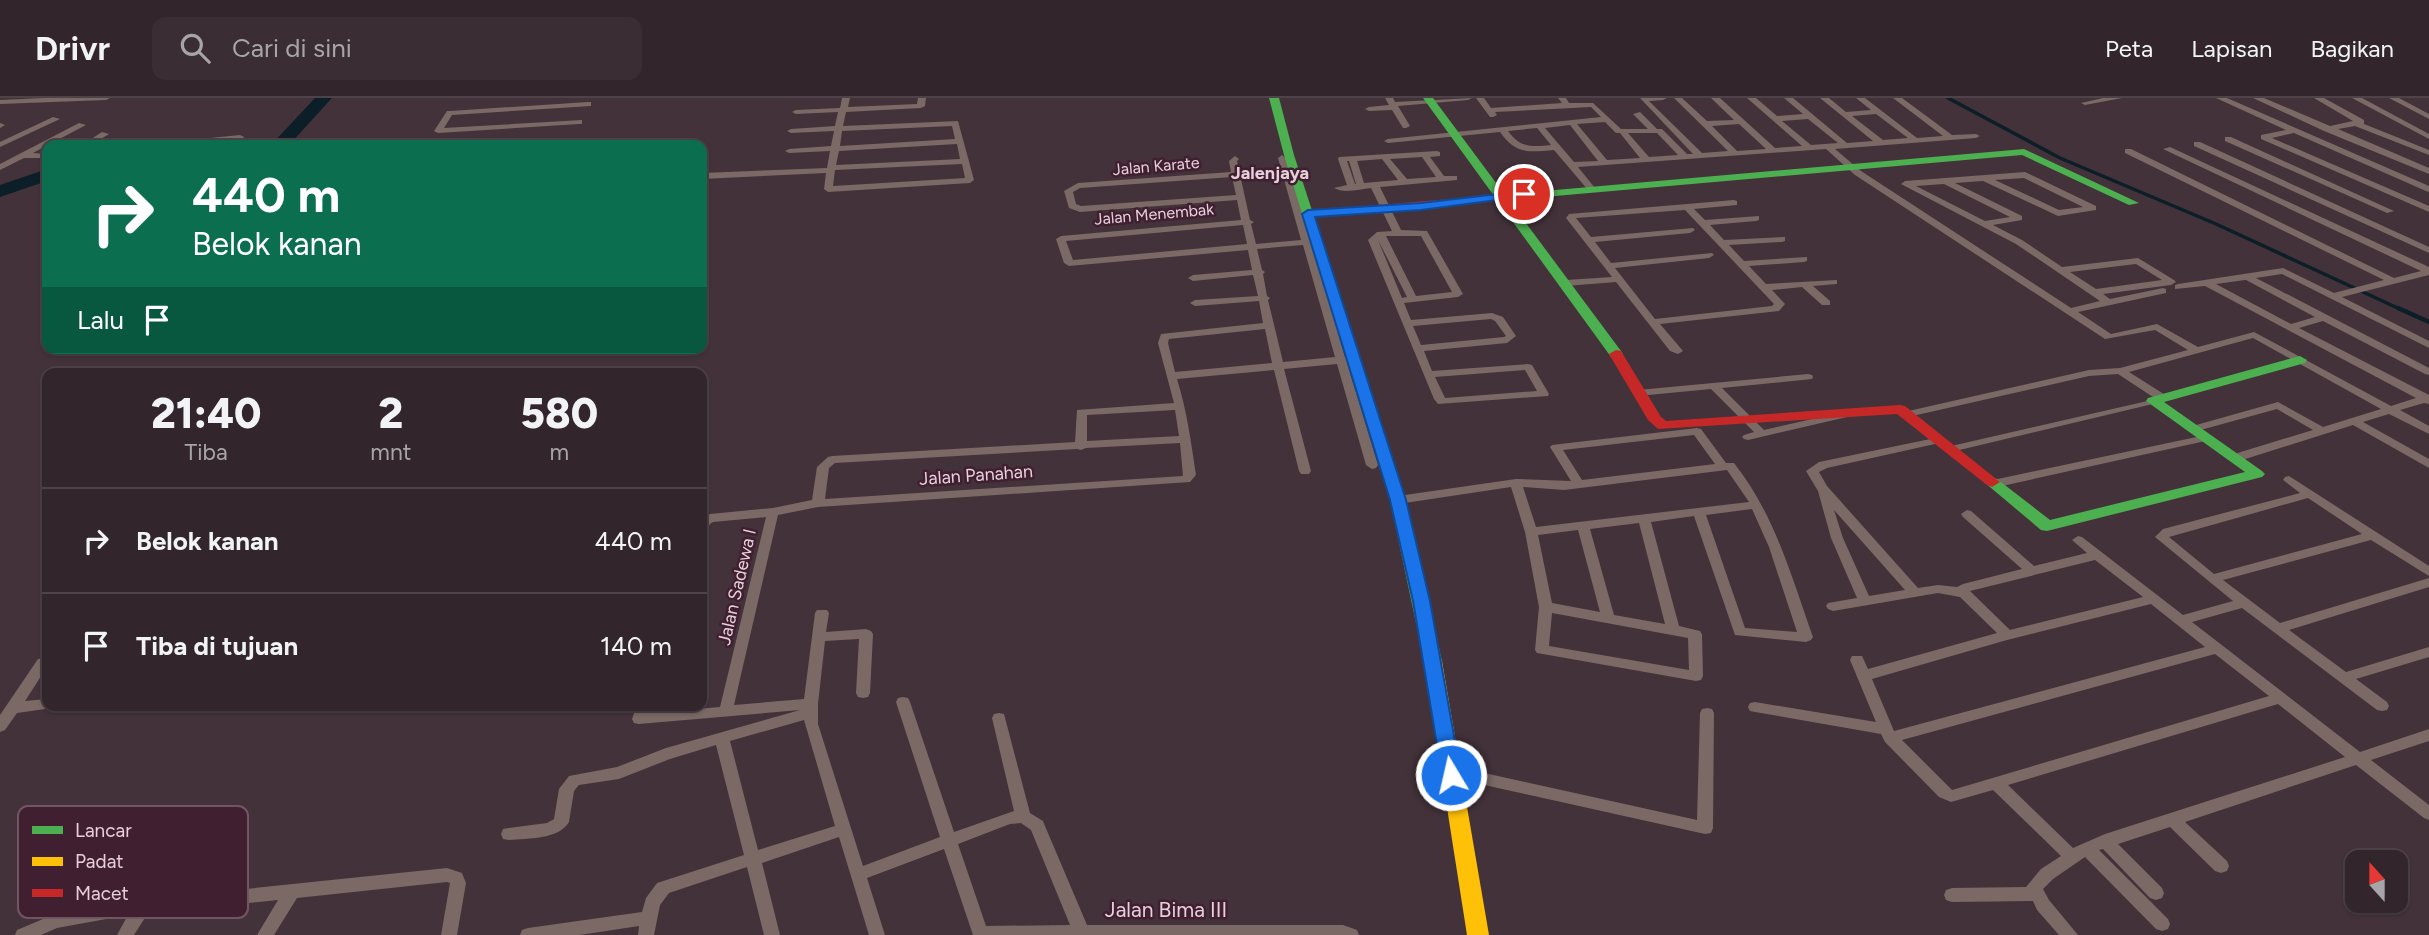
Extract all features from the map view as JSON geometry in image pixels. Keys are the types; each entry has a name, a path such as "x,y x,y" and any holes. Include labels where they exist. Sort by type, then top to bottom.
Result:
{"street":[{"path":"0,102 106,98"},
{"path":"496,140 522,98"},
{"path":"791,131 839,129 955,123 970,180 828,189 835,148 839,129 843,110 846,98"},
{"path":"796,112 921,106 922,98"},
{"path":"1274,98 1308,214 1312,241"},
{"path":"1369,108 1392,103 1468,98"},
{"path":"1480,98 1491,113 1564,101 1593,105 1622,131 1646,159"},
{"path":"1523,98 1531,107"},
{"path":"1663,98 1643,99 1701,157"},
{"path":"1678,98 1736,154"},
{"path":"1715,98 1773,151"},
{"path":"1751,98 1809,148"},
{"path":"1788,98 1846,146"},
{"path":"1824,98 1881,143"},
{"path":"1860,98 1916,141"},
{"path":"1897,98 1951,138"},
{"path":"2085,103 2118,98"},
{"path":"2220,98 2429,189"},
{"path":"2258,98 2429,171"},
{"path":"2318,98 2361,122 2264,137 2429,209"},
{"path":"2356,98 2429,137"},
{"path":"2393,98 2428,116"},
{"path":"1429,100 1566,283 1626,368 1655,420 1663,426 1749,429 1892,407 1908,414 2047,526 2257,474 2120,371"},
{"path":"1392,103 1406,126"},
{"path":"579,122 438,131 450,113 587,104"},
{"path":"1844,114 1878,112"},
{"path":"1637,114 1653,130"},
{"path":"1775,119 1810,116"},
{"path":"2392,117 2428,116"},
{"path":"0,145 57,118"},
{"path":"1388,141 1607,119"},
{"path":"1572,122 1604,162"},
{"path":"1705,124 1741,122"},
{"path":"2356,123 2429,152"},
{"path":"54,140 82,125"},
{"path":"1539,126 1591,188"},
{"path":"1502,129 1512,144 1521,149 1556,147"},
{"path":"1622,131 1659,131 1686,158"},
{"path":"95,140 105,134"},
{"path":"1572,165 1976,136"},
{"path":"210,140 240,137"},
{"path":"2228,138 2390,211"},
{"path":"559,140 572,139"},
{"path":"789,151 961,141"},
{"path":"2209,149 2239,143"},
{"path":"2197,144 2429,250"},
{"path":"0,167 42,146"},
{"path":"1828,147 1881,186 2109,337 2157,327 2196,351"},
{"path":"2167,149 2429,272"},
{"path":"2127,151 2393,281"},
{"path":"1308,214 2024,152 2133,203"},
{"path":"1357,187 1352,159 1437,154"},
{"path":"1425,155 1442,180"},
{"path":"22,157 42,156"},
{"path":"2369,163 2396,157"},
{"path":"1282,158 1312,241 1348,360 1398,500 1421,601 1478,935"},
{"path":"1385,158 1405,183"},
{"path":"1236,159 1233,161 1260,272 1278,366 1305,471"},
{"path":"707,178 965,161"},
{"path":"2172,173 2204,167"},
{"name":"Jalan Karate","path":"1183,201 1076,208 1072,206 1068,191 1078,186 1236,174"},
{"path":"1881,186 1984,177 2025,175 2093,208 2058,213 1984,177"},
{"path":"2236,182 2266,175"},
{"path":"1175,178 1183,201 1241,198"},
{"path":"1338,188 1454,178"},
{"path":"1945,181 2019,218 1984,224"},
{"path":"1906,184 1984,224 2108,302"},
{"path":"1375,186 1398,233"},
{"path":"1678,351 1571,218 1734,203"},
{"path":"2360,218 2418,204"},
{"path":"1653,322 1779,309 1780,304 1766,288 1687,207"},
{"path":"1704,223 1756,218"},
{"name":"Jalan Menembak","path":"1249,222 1062,238 1069,263 1254,245"},
{"path":"1589,240 1690,230"},
{"path":"1398,301 1459,293 1424,233 1380,234 1373,240 1398,301 1409,323 1419,348 1429,374 1439,399 1446,403 1544,394 1528,367 1429,374"},
{"path":"1380,234 1413,299"},
{"path":"1724,243 1782,239"},
{"path":"1254,245 1312,241"},
{"path":"1609,266 1709,255"},
{"path":"1744,264 1804,259"},
{"path":"2061,270 2138,261 2175,284"},
{"path":"2096,292 2175,284 2210,284 2283,271 2429,345"},
{"path":"1193,278 1260,272"},
{"path":"2334,296 2429,272"},
{"path":"2249,278 2429,372"},
{"path":"1566,283 1619,279"},
{"path":"1766,288 1834,282"},
{"path":"1804,284 1826,303"},
{"path":"2071,311 2175,284"},
{"path":"2210,284 2428,399"},
{"path":"1195,303 1265,298"},
{"path":"1409,323 1492,316 1499,319 1511,336 1507,340 1419,348"},
{"path":"2290,327 2324,318"},
{"path":"818,503 823,467 832,460 1186,439 1163,343 1165,336 1270,325"},
{"path":"1908,414 2089,373 2120,371 2254,335 2429,431"},
{"path":"1171,376 1348,360"},
{"path":"1348,360 1372,465"},
{"path":"1913,591 1822,488 1812,471 1816,467 1946,444 2158,400 2301,360"},
{"path":"1638,393 1808,377"},
{"path":"1714,386 1749,429 1762,434 1855,412"},
{"path":"2235,458 2428,399"},
{"path":"1993,484 2199,433 2278,405 2322,431"},
{"path":"1081,447 1081,412 1180,406"},
{"path":"2354,421 2429,464"},
{"path":"1578,484 1556,447 1697,431 1723,467"},
{"name":"Jalan Panahan","path":"707,520 773,513 818,503 1182,480 1190,475 1186,439"},
{"path":"1398,500 1516,483 1578,484 1730,466 1744,482 1757,505 1806,637 1740,632 1699,513"},
{"path":"2289,480 2429,572"},
{"path":"1516,483 1531,532 1546,607 1542,650 1696,676 1695,634 1546,607"},
{"path":"1822,488 1837,538 1864,599"},
{"path":"2310,494 2162,535 2166,542 2212,579 2382,706"},
{"path":"1531,532 1757,505"},
{"name":"Jalan Sadewa I","path":"726,711 773,513"},
{"path":"1967,514 2032,571"},
{"path":"1644,519 1674,631"},
{"path":"1583,526 1609,619"},
{"path":"2212,579 2373,535"},
{"path":"2078,540 2429,814"},
{"path":"1964,593 1966,587 2097,555"},
{"path":"2280,628 2429,582"},
{"path":"1833,606 1913,591 1938,589 1964,593 2007,635"},
{"path":"1863,676 2007,635 2154,599"},
{"path":"2180,620 2244,603"},
{"path":"822,613 810,708 877,935"},
{"path":"819,637 866,634 863,693"},
{"path":"1755,707 1887,733 2218,649"},
{"path":"2344,678 2429,652"},
{"path":"1857,660 1887,733 1947,795 2281,698"},
{"path":"0,726 42,664"},
{"path":"903,702 980,934"},
{"path":"12,708 42,705"},
{"path":"642,711 639,719 726,711 810,708"},
{"path":"509,834 550,829 561,822 569,783 575,780 619,773 666,754 810,708"},
{"path":"1451,775 1471,775 1705,828 1707,713"},
{"path":"999,718 1023,816"},
{"path":"2070,935 2035,894 2037,882 2079,852 2105,841 2429,735"},
{"path":"722,738 767,934"},
{"path":"1995,782 2162,925"},
{"path":"858,875 1009,818 1023,816 1037,825 1081,933"},
{"path":"2172,819 2221,866"},
{"path":"528,935 647,926 656,895 663,888 844,829"},
{"path":"2105,841 2157,893"},
{"path":"248,897 453,876 458,883 449,935"},
{"path":"265,935 292,892"},
{"path":"1952,895 2035,894"},
{"path":"23,935 67,918"},
{"path":"125,935 136,918"},
{"name":"Jalan Bima III","path":"980,934 1343,932 1351,935"}],"waterway":[{"path":"285,140 324,98"},
{"path":"1948,98 2060,158 2216,224 2402,310"},
{"path":"0,191 42,177"},
{"path":"2398,308 2429,322"}],"traffic: fast":[{"path":"1274,98 1289,155 1398,500 1433,661"},
{"path":"1428,98 1616,354"},
{"path":"1520,196 2024,152 2133,203"},
{"path":"1992,482 2047,526 2257,474 2153,401 2300,360"}],"traffic: slow":[{"path":"1433,661 1478,935"}],"traffic: jam":[{"path":"1308,214 1520,196"},
{"path":"1616,354 1655,420 1663,426 1900,409 1992,482"}],"district":[{"name":"Jalenjaya","path":"1270,173"}],"route":[{"path":"1451,775 1434,666 1398,500 1308,214 1421,206 1524,194"}]}
